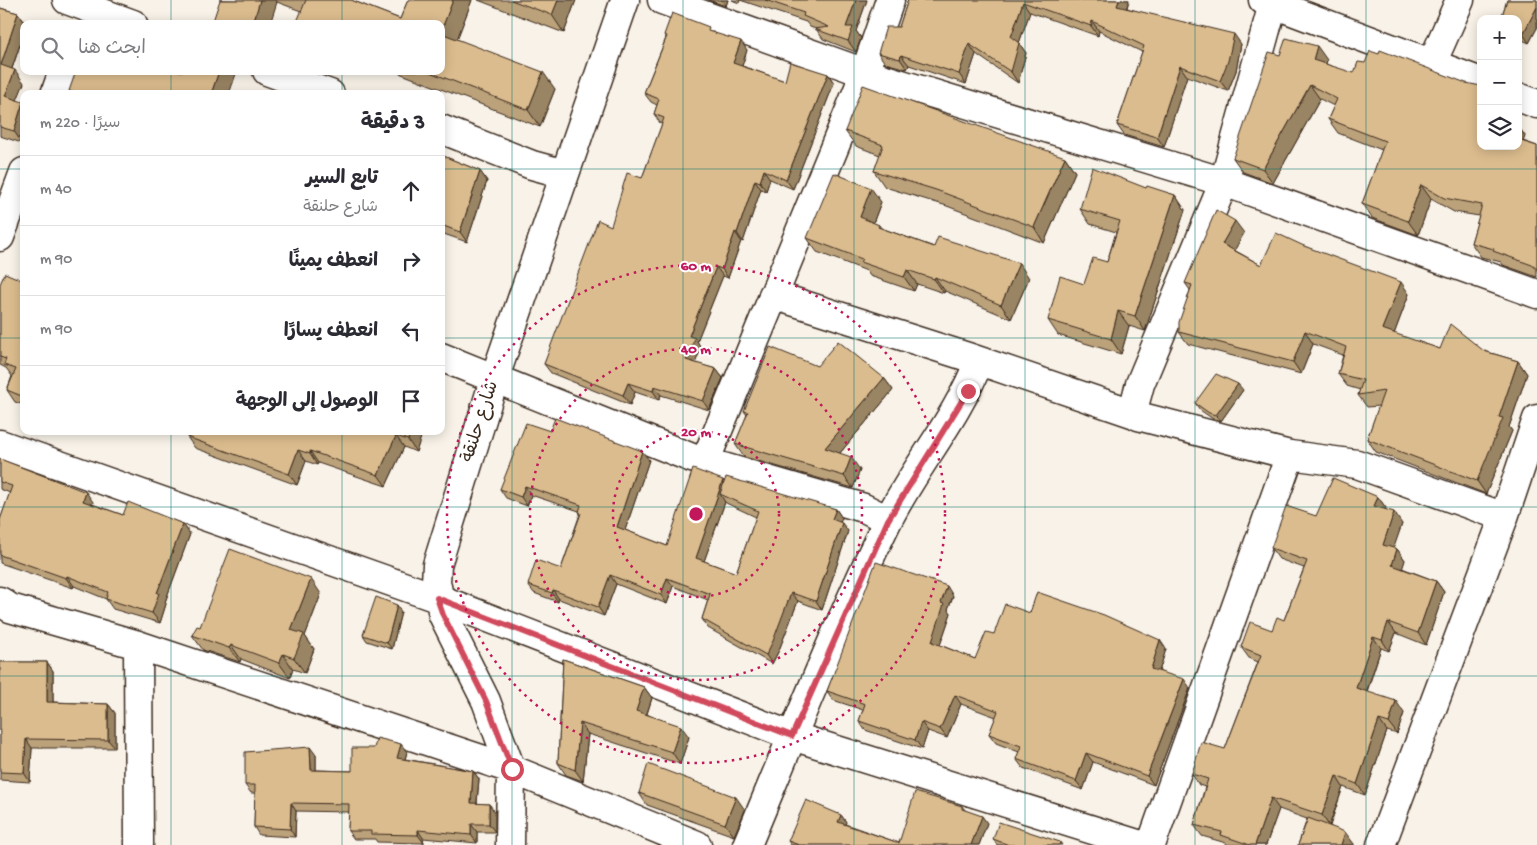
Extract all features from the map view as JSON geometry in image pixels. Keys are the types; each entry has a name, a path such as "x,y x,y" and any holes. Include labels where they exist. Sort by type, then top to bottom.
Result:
{"street":[{"name":"شارع حلنقة","path":"510,845 512,769 486,701 443,615 437,598 437,564 495,377 625,0"},
{"path":"662,0 865,74 1224,182 1537,294"},
{"path":"705,462 865,74 890,0"},
{"path":"1432,63 1460,0"},
{"path":"1135,414 1132,405 1140,384 1224,182 1268,2 1477,80"},
{"path":"82,8 120,20"},
{"path":"56,90 61,75"},
{"path":"278,75 319,90"},
{"path":"1522,98 1537,104"},
{"path":"445,131 523,162 565,174"},
{"path":"0,237 20,182"},
{"path":"773,295 979,361 1135,414 1290,455 1357,464 1504,517"},
{"path":"445,358 705,462 864,508 888,520"},
{"path":"747,845 792,736 888,520 968,391 979,361"},
{"path":"1381,845 1504,517 1537,419"},
{"path":"0,444 437,598 792,736 1141,845"},
{"path":"1151,845 1290,455"},
{"path":"3,608 138,646 512,769 697,845"},
{"path":"138,646 139,845"}],"building":[{"path":"220,0 260,0 254,20 213,20"},
{"path":"306,0 351,0 400,19 408,0 453,0 445,21 298,20"},
{"path":"511,0 558,0 552,15"},
{"path":"765,0 856,0 846,27 853,27 848,41 815,29 829,27 803,16 804,13"},
{"path":"908,0 1119,0 1117,6 1234,34 1228,61 1220,81 1180,66 1157,137 1117,125 1144,46 1092,21 1091,26 1023,2 1011,37 1019,43 1011,72 969,44 959,74 901,55 900,59 878,53 886,27 899,27"},
{"path":"1507,0 1537,0 1537,7 1523,34 1522,15 1502,15"},
{"path":"0,8 18,13 1,65 15,70 5,96 20,101 20,112 14,131 0,127"},
{"path":"672,13 709,27 708,31 741,41 733,63 785,81 790,62 828,74 786,180 764,170 760,182 755,180 737,233 735,232 722,269 716,267 689,336 695,338 686,360 716,369 703,401 654,386 653,391 628,383 623,395 544,364 598,220 611,226 627,173 642,178 664,118 654,114 659,99 644,93 667,36 664,35"},
{"path":"445,35 543,72 528,110 437,75 445,75"},
{"path":"1286,38 1317,46 1313,60 1354,73 1358,62 1365,63 1370,51 1379,54 1380,50 1466,83 1477,85 1477,150 1522,150 1522,141 1537,146 1537,269 1532,265 1493,251 1494,249 1471,243 1482,205 1444,198 1421,185 1408,221 1362,204 1385,141 1328,119 1337,99 1310,85 1263,169 1233,158 1269,52 1280,55"},
{"path":"75,75 218,75 212,90 69,90"},
{"path":"863,85 1065,157 1034,227 936,190 874,171 883,145 845,131"},
{"path":"445,157 480,171 460,232 445,226"},
{"path":"1092,167 1146,188 1147,186 1175,195 1135,316 1118,311 1111,339 1048,320 1060,276 1084,284 1093,258 1107,262 1120,221 1080,209"},
{"path":"834,173 871,188 860,217 879,225 878,227 934,247 938,237 1019,263 1001,305 935,277 934,279 907,270 904,277 860,262 862,259 807,238"},
{"path":"1216,210 1235,221 1222,244 1261,265 1276,233 1304,246 1401,282 1382,329 1440,349 1450,324 1484,351 1518,361 1499,417 1503,418 1477,481 1367,439 1384,391 1358,395 1363,380 1338,374 1346,347 1305,331 1293,362 1179,332 1179,322 1192,285 1185,283"},
{"path":"5,273 20,279 20,395 7,390 16,369 4,365 6,359 0,357 0,284"},
{"path":"838,341 884,378 825,448 851,457 844,476 735,444 748,412 744,411 770,347 817,366"},
{"path":"1216,374 1238,384 1216,415 1209,413 1195,403"},
{"path":"555,418 642,451 617,527 667,546 693,469 723,480 696,558 736,573 758,511 720,494 726,477 836,509 832,519 842,523 816,601 791,593 766,655 702,619 710,594 667,578 661,595 610,575 598,607 553,590 552,593 528,585 536,560 561,569 581,513 579,512 581,505 525,486 521,497 500,489 526,423 550,431"},
{"path":"188,435 410,435 408,440 396,436 378,475 310,451 310,454 298,450 289,474 187,437"},
{"path":"0,459 86,492 83,501 123,515 128,502 183,524 157,593 159,593 152,613 106,599 108,592 67,576 66,578 0,555 0,520 12,486 0,482"},
{"path":"1333,478 1378,497 1374,506 1394,512 1383,545 1397,549 1392,565 1436,581 1418,633 1388,622 1382,640 1373,637 1356,688 1396,701 1389,723 1379,720 1357,784 1336,776 1322,815 1271,798 1255,845 1250,845 1221,835 1222,832 1194,825 1208,779 1192,774 1201,742 1225,749 1261,655 1241,647 1250,622 1272,630 1277,617 1284,620 1307,561 1271,548 1286,506 1316,516"},
{"path":"230,549 311,579 291,630 304,634 294,658 283,654 279,663 231,645 229,648 192,635 197,626 200,627"},
{"path":"876,562 947,586 941,603 944,604 932,642 975,659 986,632 994,634 1005,604 1030,613 1037,592 1104,615 1160,640 1151,669 1184,679 1147,776 1086,753 1076,781 1016,759 1021,746 989,734 998,711 955,695 940,729 921,722 915,740 859,721 865,704 827,691"},
{"path":"376,597 397,605 387,643 363,635"},
{"path":"563,659 644,687 636,711 681,726 672,752 580,723 575,770 558,763"},
{"path":"0,662 47,662 47,702 108,704 108,740 26,739 24,773 0,772"},
{"path":"377,738 401,744 397,758 473,771 471,803 489,804 489,824 471,824 471,835 418,830 418,835 371,834 371,831 348,831 349,804 291,803 290,829 254,827 255,785 245,785 245,752 310,747 311,770 352,771 352,748 374,748"},
{"path":"648,764 736,797 725,824 639,793"},
{"path":"915,792 962,806 962,809 982,816 971,845 799,845 788,841 806,800 841,815 838,822 899,843"},
{"path":"1308,818 1345,832 1341,845 1298,845"},
{"path":"999,822 1060,842 1059,845 1009,845 993,839"}],"route":[{"path":"512,769 486,701 443,615 437,598 792,736 888,520 968,391"}]}
